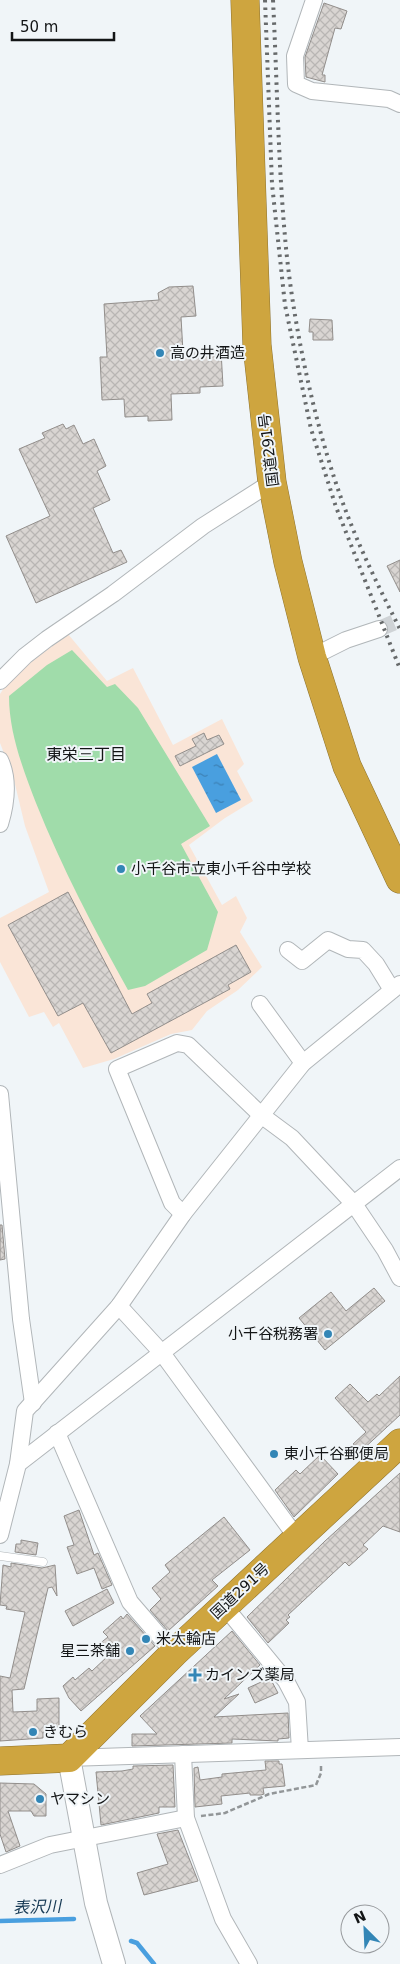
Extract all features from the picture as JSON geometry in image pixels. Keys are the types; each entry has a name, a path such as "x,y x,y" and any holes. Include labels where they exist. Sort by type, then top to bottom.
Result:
{"highway":[{"name":"国道291号","path":"245,0 257,345 272,482 288,562 312,657 347,766 400,879"},
{"name":"国道291号","path":"69,1758 174,1653 400,1443"},
{"path":"0,1761 69,1758"}],"street":[{"path":"314,0 295,56 296,84 312,91 389,99 400,104"},
{"path":"0,681 25,656 47,639 113,594 203,526 272,482"},
{"path":"312,657 346,640 379,629"},
{"path":"0,760 5,772 4,811 0,824"},
{"path":"0,1534 18,1464 25,1411 119,1306 183,1214 303,1063 396,987 362,950 348,949 328,940 302,960 288,950"},
{"path":"260,1004 303,1063"},
{"path":"183,1214 172,1203 117,1069 177,1043 188,1045 261,1115 292,1138 354,1204 385,1250 400,1278"},
{"path":"0,1094 21,1319 33,1403"},
{"path":"18,1464 400,1168"},
{"path":"119,1306 162,1353 297,1538"},
{"path":"57,1433 130,1602 174,1653"},
{"path":"224,1606 286,1681 297,1702 300,1750"},
{"path":"114,1964 96,1903 69,1758 400,1747"},
{"path":"183,1754 186,1818 224,1919 249,1964"},
{"path":"0,1864 50,1845 186,1818"}],"lane":[{"path":"0,1556 43,1562"}],"path":[{"path":"186,1818 225,1813 269,1794 316,1785 321,1773 320,1750"}],"shaded area":[{"name":"小千谷市立東小千谷中学校","path":"68,634 107,681 133,668 173,745 222,719 244,764 237,771 253,801 225,818 189,845 222,905 236,896 247,918 240,932 262,967 238,990 207,1011 192,1030 171,1034 114,1059 83,1068 59,1023 53,1027 44,1012 29,1017 0,962 0,918 49,892 25,826 13,776 0,743 0,694 11,677"}],"green space":[{"path":"72,650 107,687 115,684 138,708 210,826 181,844 218,912 207,950 145,986 128,990 79,898 46,827 22,764 11,724 9,696 47,665"}],"water":[{"path":"217,754 241,800 216,813 192,767"}],"building":[{"path":"324,3 347,11 341,29 335,28 322,75 325,75 325,82 306,77 305,57"},
{"path":"193,286 196,316 181,317 183,352 221,351 223,386 200,387 200,393 171,394 172,420 148,421 148,416 125,417 124,399 102,400 100,357 107,357 104,304 159,300 158,293 169,287"},
{"path":"310,319 332,320 333,340 313,340 313,332 309,332"},
{"path":"63,424 66,429 74,425 83,444 94,439 106,466 97,471 110,500 93,508 113,553 121,550 127,562 36,603 6,536 50,516 19,449 45,438 42,433"},
{"path":"400,560 400,592 387,566"},
{"path":"204,733 207,740 219,735 224,744 180,766 175,756 196,746 192,739"},
{"path":"68,892 132,1014 152,1003 147,994 236,945 251,972 228,985 230,989 111,1053 83,1003 58,1016 8,925"},
{"path":"0,1225 2,1225 5,1259 0,1260"},
{"name":"小千谷税務署","path":"374,1288 385,1301 325,1350 299,1318 331,1292 346,1311"},
{"path":"400,1376 400,1415 360,1452 353,1444 366,1432 335,1398 350,1384 368,1402 377,1394 379,1396"},
{"path":"320,1455 338,1474 294,1517 275,1490 296,1470 300,1474"},
{"path":"400,1473 400,1532 383,1526 363,1545 368,1549 349,1566 345,1562 288,1615 290,1617 286,1620 289,1623 268,1643 247,1617 325,1541"},
{"path":"79,1510 94,1555 98,1553 112,1585 102,1589 94,1568 77,1574 67,1547 74,1545 64,1516"},
{"path":"224,1517 250,1550 212,1580 218,1586 168,1631 150,1610 161,1599 152,1588 170,1572 165,1565"},
{"path":"21,1540 38,1543 36,1555 15,1552 16,1544 21,1544"},
{"path":"11,1563 42,1568 55,1565 57,1596 52,1587 48,1588 24,1689 12,1690 13,1712 37,1711 37,1699 59,1698 59,1727 53,1727 53,1732 43,1732 43,1738 0,1741 0,1676 10,1678 25,1612 6,1609 7,1606 0,1605 3,1565 11,1567"},
{"path":"107,1589 114,1603 73,1626 65,1611"},
{"path":"127,1614 155,1646 81,1711 69,1698 63,1686 73,1677 75,1680 89,1668 92,1671 108,1656 98,1645 108,1637 103,1632 121,1616 123,1619"},
{"path":"232,1631 260,1665 224,1699 239,1694 214,1717 288,1713 289,1738 278,1739 278,1741 232,1739 232,1743 132,1746 132,1734 157,1734 140,1716"},
{"path":"270,1678 278,1693 255,1703 248,1688"},
{"path":"265,1761 279,1761 279,1764 282,1764 285,1786 263,1788 264,1794 261,1795 250,1795 250,1793 221,1796 222,1804 195,1807 194,1768 198,1767 200,1780 222,1777 222,1774 266,1770"},
{"path":"173,1765 175,1807 159,1807 159,1813 101,1825 96,1772 122,1771 133,1769 133,1766"},
{"path":"0,1783 34,1784 46,1794 46,1816 34,1816 31,1811 8,1811 20,1846 6,1852 0,1834"},
{"path":"178,1830 198,1881 144,1895 137,1873 168,1864 157,1834"}],"waterway":[{"name":"表沢川","path":"0,1921 74,1919"},
{"name":"表沢川","path":"131,1941 137,1943 154,1964"}],"tunnel":[{"path":"379,629 400,620"}],"railway":[{"path":"265,0 272,184 285,305 311,429 336,507 400,669"},
{"path":"273,0 279,149 285,237 298,334 321,434 340,495 368,563 400,629"}],"place":[{"name":"高の井酒造","path":"160,353"},
{"name":"小千谷市立東小千谷中学校","path":"121,869"},
{"name":"小千谷税務署","path":"328,1334"},
{"name":"東小千谷郵便局","path":"274,1454"},
{"name":"米太輪店","path":"146,1639"},
{"name":"星三茶舗","path":"130,1651"},
{"name":"カインズ薬局","path":"195,1675"},
{"name":"きむら","path":"33,1732"},
{"name":"ヤマシン","path":"40,1799"}],"district":[{"name":"東栄三丁目","path":"86,754"}]}
